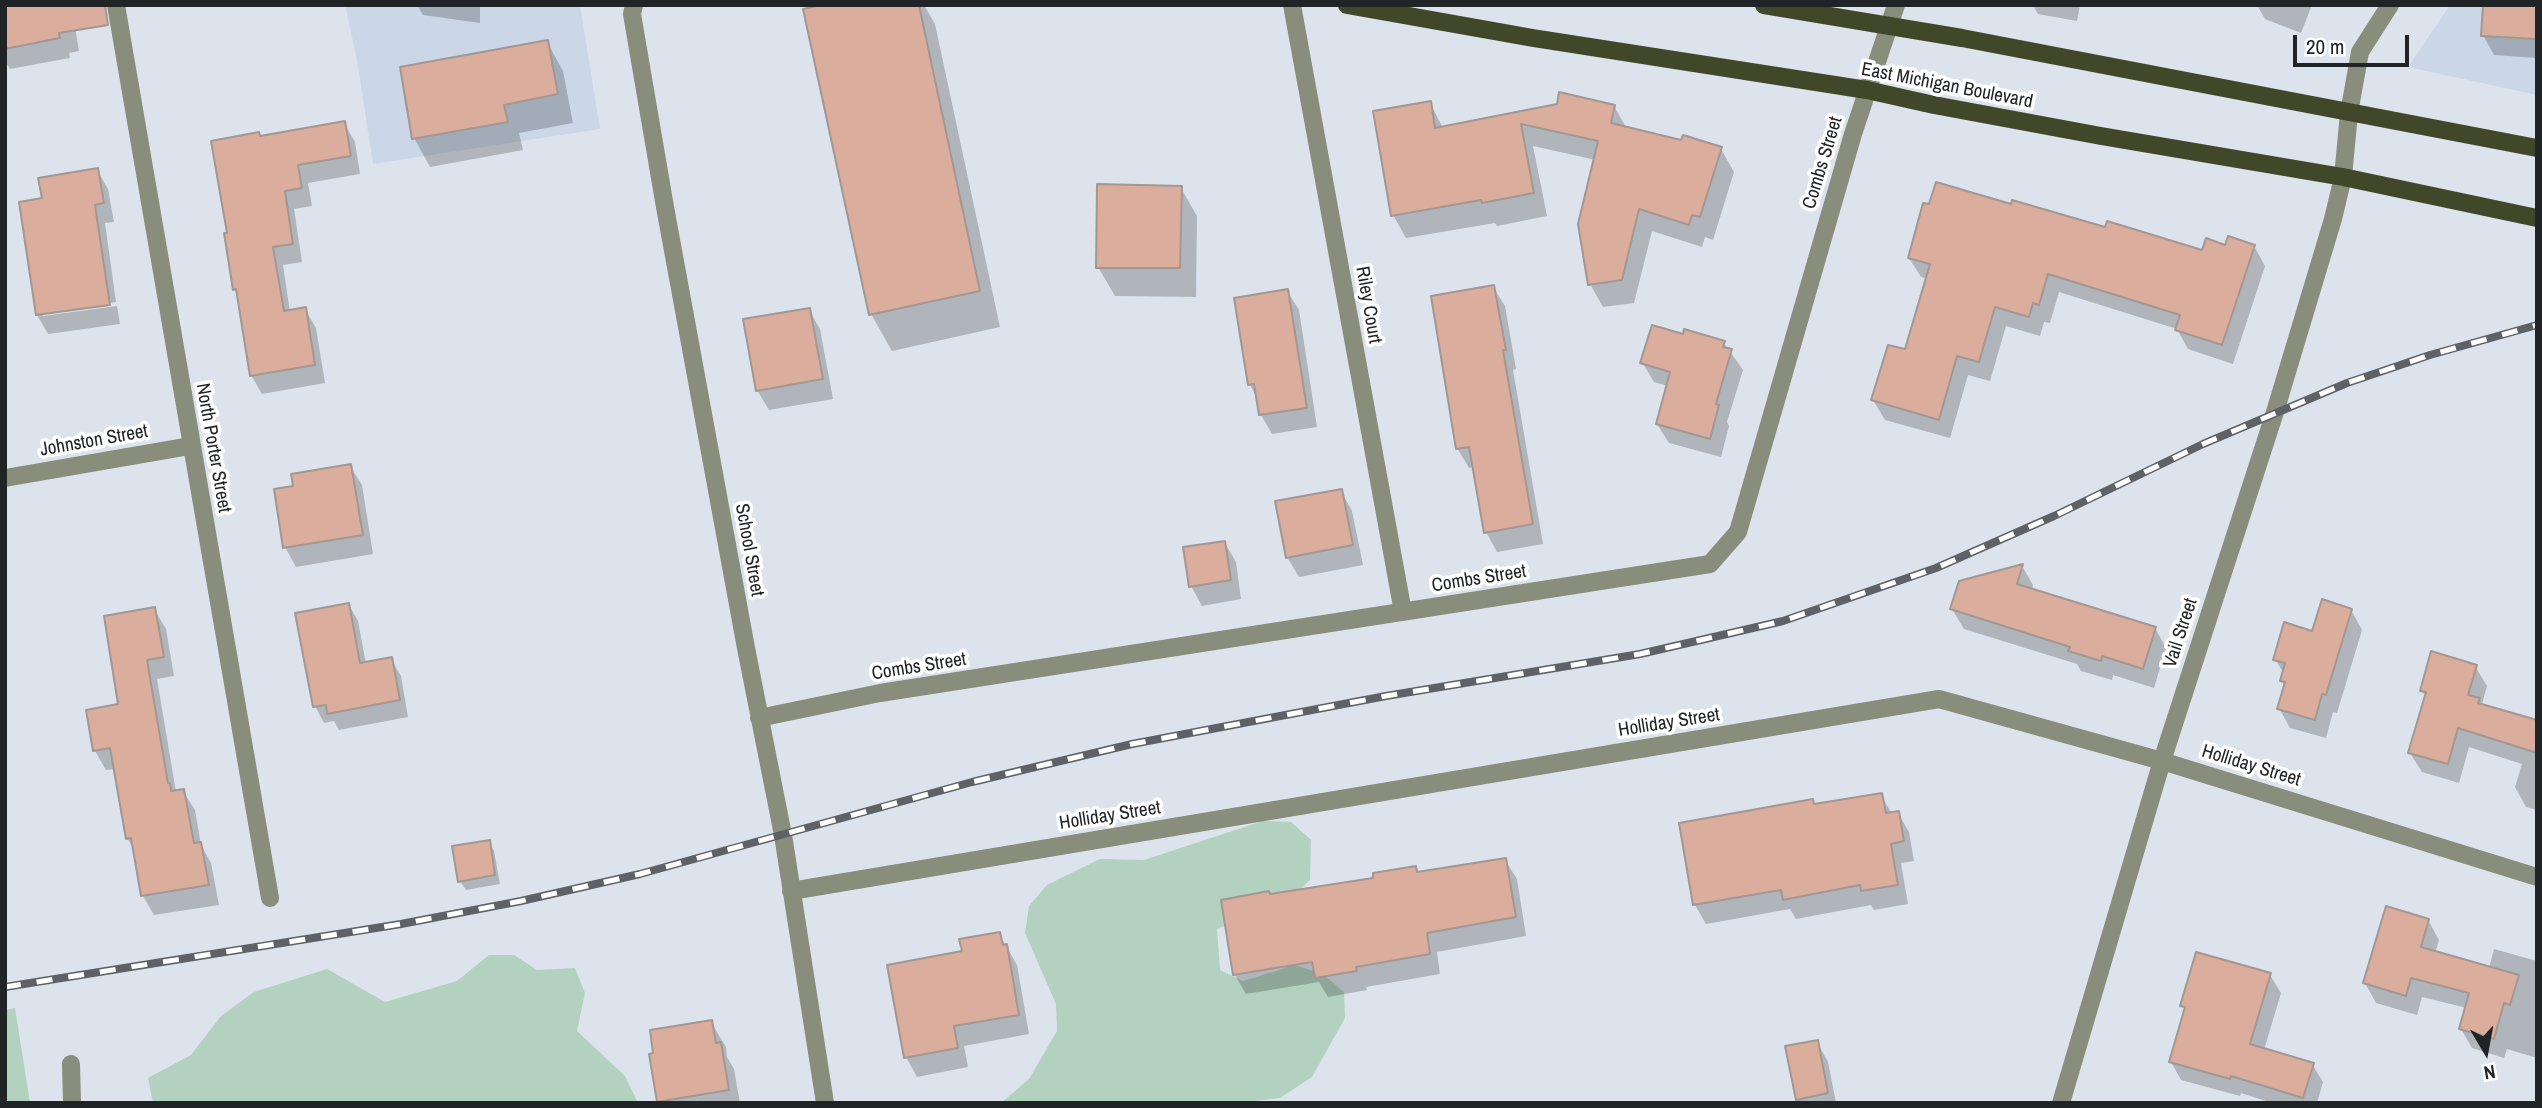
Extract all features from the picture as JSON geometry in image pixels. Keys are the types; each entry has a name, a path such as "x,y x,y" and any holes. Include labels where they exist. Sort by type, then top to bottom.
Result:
{"main road":[{"name":"East Michigan Boulevard","path":"1348,5 1533,38 1867,90 1934,106 2343,177 2537,218"},
{"path":"1764,5 1889,25 2537,148"}],"street":[{"name":"North Porter Street","path":"116,5 270,898"},
{"name":"School Street","path":"634,5 632,14 665,207 783,835 825,1103"},
{"name":"Riley Court","path":"1292,5 1403,612"},
{"name":"Combs Street","path":"759,718 880,693 1710,564 1738,532 1867,90 1896,5"},
{"name":"Vail Street","path":"2061,1103 2162,761 2275,412 2333,219 2343,177 2349,113 2360,52 2390,5"},
{"name":"Johnston Street","path":"5,478 190,446"},
{"name":"Holliday Street","path":"791,891 1939,699 2162,761 2537,877"},
{"path":"71,1064 72,1103"}],"shaded area":[{"path":"345,5 580,5 600,129 373,164 357,60"},
{"path":"2450,5 2537,5 2537,95 2408,67"}],"green space":[{"path":"1263,821 1291,822 1311,840 1310,880 1291,897 1217,929 1220,970 1243,981 1295,965 1323,974 1344,992 1345,1018 1312,1077 1280,1098 1237,1103 1001,1103 1029,1079 1057,1031 1056,1004 1025,933 1029,906 1047,885 1100,859 1144,860"},
{"path":"489,955 514,955 537,970 575,968 585,993 577,1031 625,1076 638,1103 153,1103 148,1078 191,1055 221,1016 254,992 327,969 385,1002 457,981"},
{"path":"15,1008 30,1103 5,1103 5,1010"}],"building":[{"path":"5,5 105,5 108,25 59,33 60,38 5,49"},
{"path":"822,5 919,5 980,291 869,315 803,9"},
{"path":"2483,5 2537,5 2537,39 2481,36"},
{"path":"548,40 558,94 504,105 508,122 412,139 400,67"},
{"path":"1559,92 1615,105 1611,123 1681,140 1683,135 1722,147 1700,217 1692,215 1689,225 1639,209 1622,280 1588,285 1578,224 1598,141 1521,124 1534,193 1391,216 1373,111 1431,101 1435,128 1557,104"},
{"path":"345,121 351,156 298,165 302,188 285,191 293,244 273,247 284,311 306,307 315,365 250,376 236,289 233,290 224,233 227,233 211,141 259,132 260,136"},
{"path":"98,168 104,203 95,205 110,305 36,315 19,202 42,198 38,178"},
{"path":"1936,182 2011,204 2012,200 2105,227 2107,221 2202,250 2206,238 2225,245 2228,236 2255,245 2222,345 2175,330 2180,315 2048,274 2039,305 2033,303 2029,317 1995,307 1979,362 1957,356 1939,420 1871,400 1888,345 1905,349 1930,264 1908,258 1923,203 1929,204"},
{"path":"1097,184 1182,186 1180,268 1096,268"},
{"path":"1494,285 1533,524 1484,533 1469,447 1456,449 1431,296"},
{"path":"1288,289 1307,408 1259,415 1254,384 1248,385 1234,298"},
{"path":"810,308 823,379 756,391 743,319"},
{"path":"1652,325 1683,334 1684,329 1725,341 1723,347 1732,349 1716,404 1719,405 1710,439 1656,424 1670,372 1640,363"},
{"path":"351,464 363,535 283,548 274,489 293,486 291,474"},
{"path":"1342,489 1353,545 1286,558 1275,501"},
{"path":"1225,541 1231,580 1189,587 1183,547"},
{"path":"2023,564 2017,584 2156,627 2143,669 2102,656 2101,661 2068,651 2070,647 1950,609 1959,581"},
{"path":"2322,599 2352,609 2326,695 2322,694 2315,720 2277,709 2285,682 2280,681 2285,663 2273,660 2284,622 2312,631"},
{"path":"349,603 360,663 392,657 400,700 327,714 326,705 313,707 295,613"},
{"path":"155,607 164,657 147,660 168,783 171,791 184,789 194,843 201,842 209,885 141,896 131,838 126,839 110,748 93,751 86,710 118,704 104,616"},
{"path":"2431,651 2477,665 2468,695 2480,698 2478,703 2537,720 2537,753 2458,728 2448,764 2408,753 2426,692 2420,691"},
{"path":"1882,793 1886,813 1899,811 1904,841 1891,844 1898,885 1861,891 1860,885 1783,900 1781,890 1693,905 1679,823 1813,799 1814,804"},
{"path":"490,840 495,875 458,882 452,846"},
{"path":"1506,858 1516,917 1427,933 1430,954 1356,967 1357,971 1315,978 1312,962 1233,975 1221,900 1373,878 1373,873 1416,866 1417,872"},
{"path":"2386,906 2429,919 2421,947 2519,975 2510,1005 2504,1003 2494,1039 2459,1029 2469,993 2411,978 2406,996 2363,983"},
{"path":"1000,932 1003,945 1007,944 1019,1015 954,1026 958,1048 904,1058 887,965 962,951 959,939"},
{"path":"2196,952 2271,973 2250,1044 2314,1063 2303,1098 2231,1076 2230,1079 2169,1062 2185,1007 2180,1006"},
{"path":"712,1020 716,1043 721,1042 729,1090 657,1102 649,1054 653,1053 650,1030"},
{"path":"1818,1040 1828,1093 1796,1100 1785,1046"}],"railway":[{"path":"5,987 401,924 521,901 640,874 972,782 1132,744 1386,696 1640,654 1783,621 1936,568 2054,516 2203,444 2347,383 2430,355 2537,325"}]}
